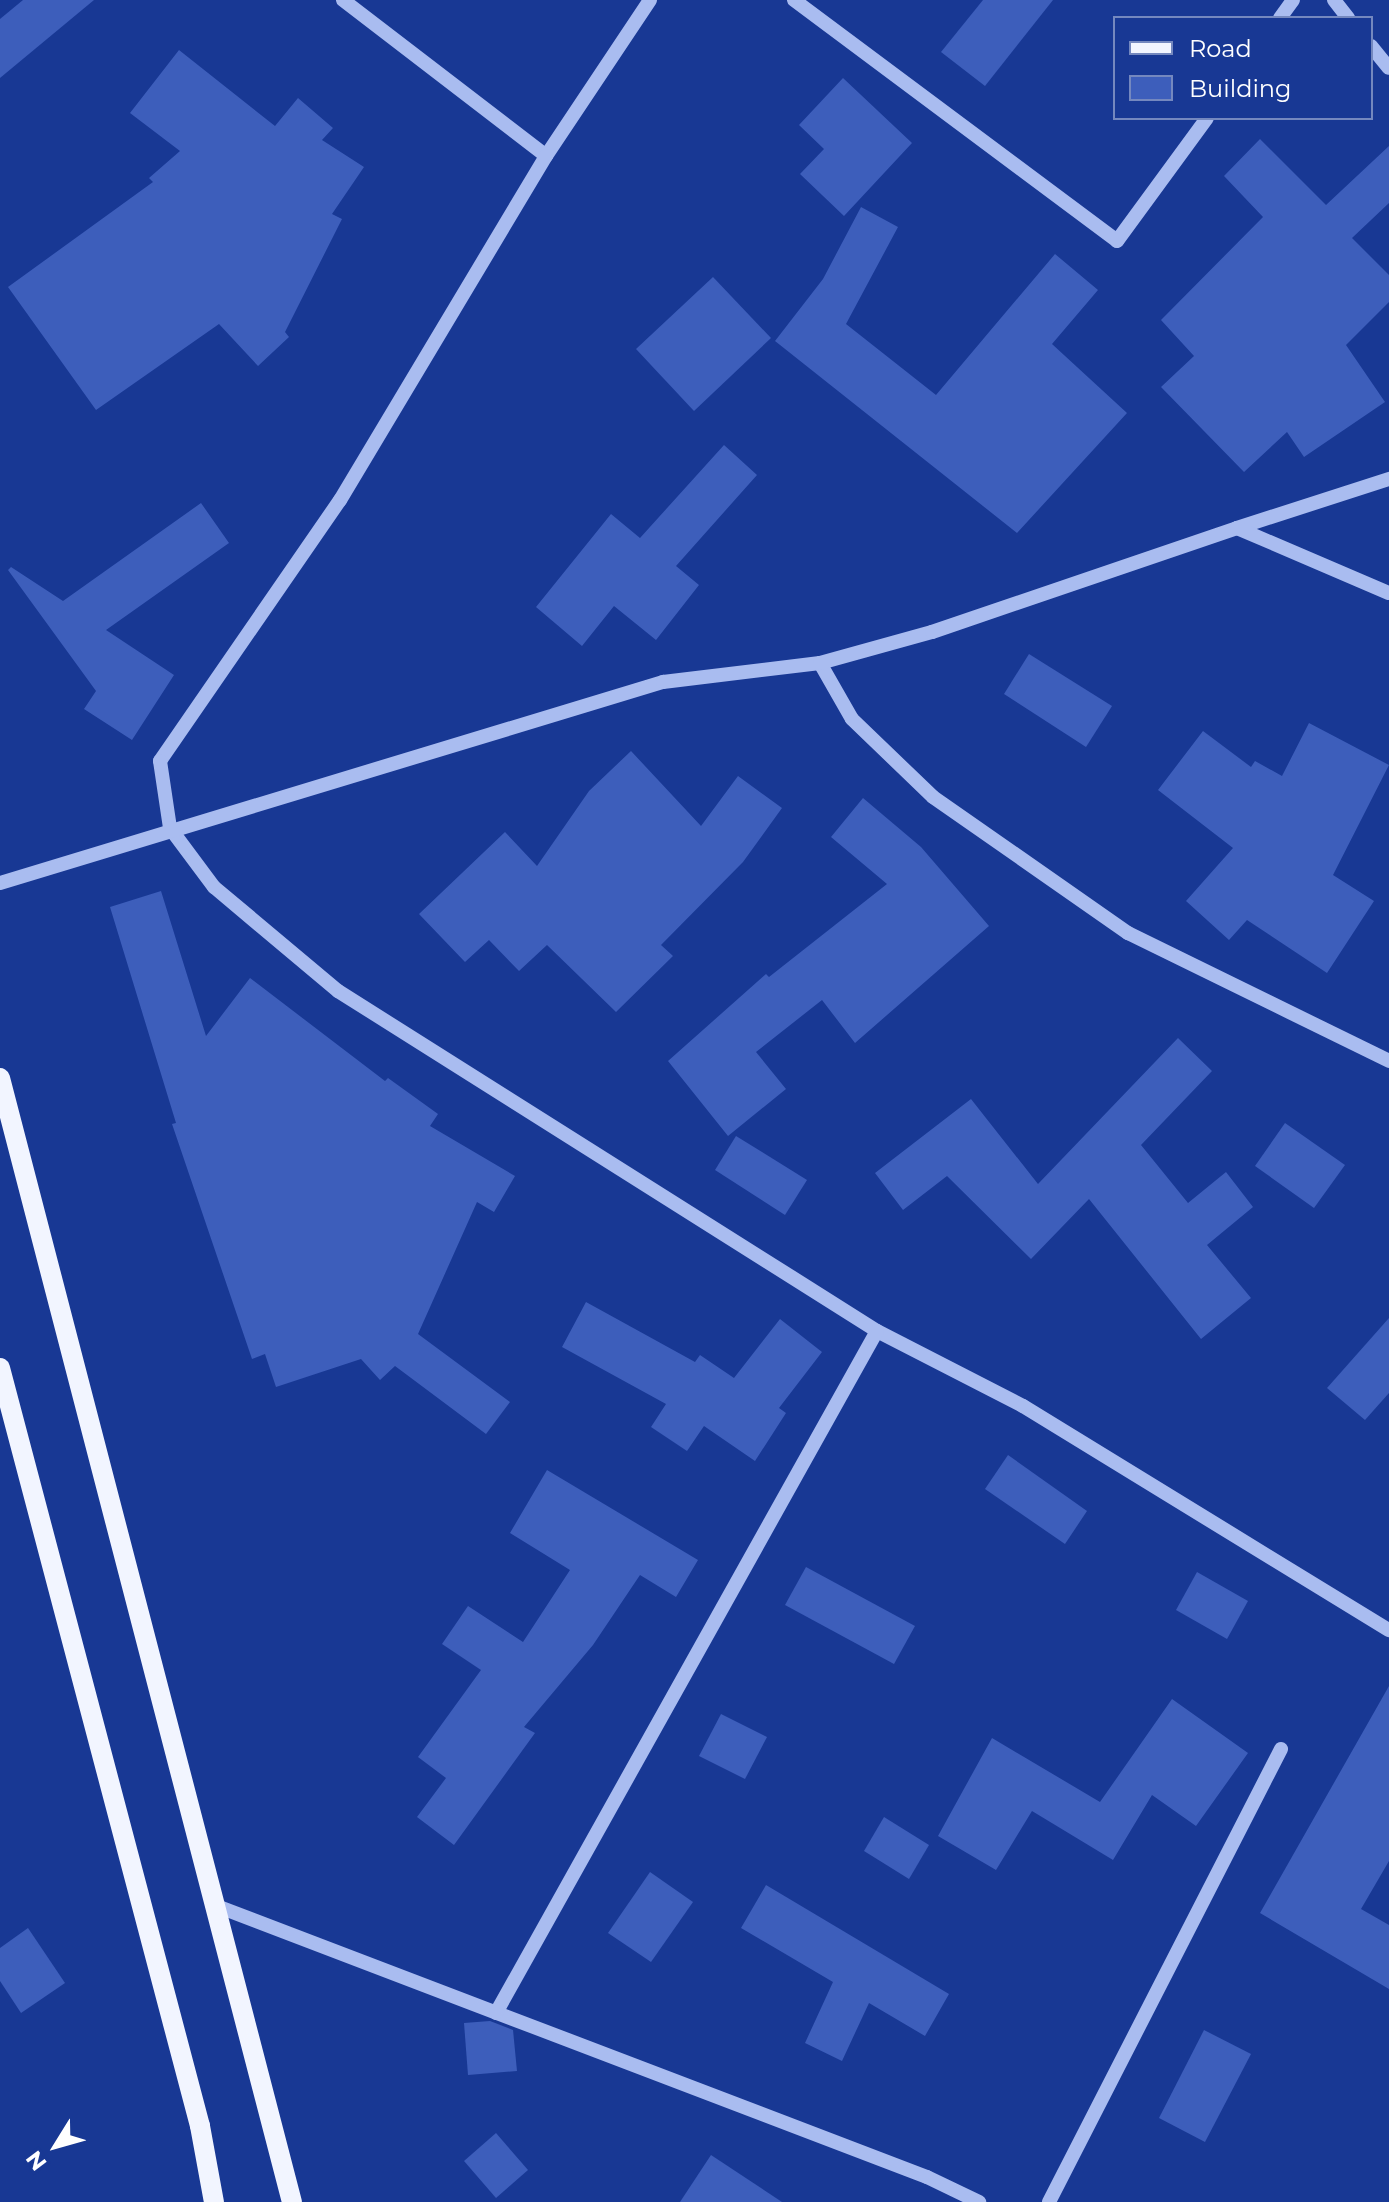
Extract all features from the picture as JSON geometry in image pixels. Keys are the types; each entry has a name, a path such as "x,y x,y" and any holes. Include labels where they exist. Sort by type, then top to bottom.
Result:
{"main road":[{"path":"0,1078 292,2202"},
{"path":"0,1368 200,2126 214,2202"}],"street":[{"path":"343,0 546,156"},
{"path":"650,0 546,156 340,500 160,761 170,828 214,887 338,991 877,1331 1023,1406 1389,1630"},
{"path":"794,0 1117,241 1206,120"},
{"path":"1334,0 1346,16"},
{"path":"1373,48 1389,68"},
{"path":"0,883 170,828 663,682 820,663 932,632 1128,561 1389,479"},
{"path":"1237,528 1389,593"},
{"path":"820,663 852,719 933,797 1128,933 1389,1061"},
{"path":"496,2013 877,1331"},
{"path":"1049,2202 1281,1749"},
{"path":"214,1905 927,2177 979,2202"}],"building":[{"path":"23,0 94,0 0,78 0,19"},
{"path":"983,0 1053,0 985,86 941,52"},
{"path":"179,50 275,126 298,98 333,128 322,140 364,167 332,214 342,219 285,332 289,337 258,366 219,324 96,410 8,287 153,182 149,178 180,151 130,113"},
{"path":"843,78 912,143 844,216 800,174 824,149 799,125"},
{"path":"1260,139 1326,205 1389,146 1389,203 1352,238 1389,275 1389,302 1346,345 1385,402 1304,457 1287,432 1244,472 1161,387 1194,356 1161,320 1263,217 1224,176"},
{"path":"861,207 898,227 846,324 936,395 1055,254 1098,290 1052,344 1127,413 1017,533 775,341 823,279"},
{"path":"713,277 771,338 694,411 636,349"},
{"path":"724,445 757,475 676,566 699,585 656,640 614,606 582,646 536,607 611,514 640,538"},
{"path":"201,503 229,543 106,630 174,675 132,740 84,709 96,691 8,570 11,567 63,601"},
{"path":"1029,654 1112,706 1086,747 1004,694"},
{"path":"1309,723 1389,765 1333,875 1374,901 1327,973 1247,920 1229,940 1186,901 1233,848 1158,790 1203,731 1251,767 1255,761 1282,776"},
{"path":"631,751 701,826 738,776 782,808 743,862 661,945 673,956 616,1012 547,945 519,971 489,940 465,962 419,914 505,832 537,866 589,791"},
{"path":"863,798 921,847 989,926 855,1043 822,1000 756,1052 786,1089 728,1136 668,1061 766,974 769,977 887,884 831,837"},
{"path":"161,891 206,1036 250,978 385,1081 388,1078 438,1114 430,1126 515,1176 494,1212 477,1202 418,1334 510,1402 486,1434 395,1366 380,1380 361,1359 276,1387 265,1354 252,1359 172,1124 176,1123 110,907"},
{"path":"1178,1038 1212,1071 1141,1145 1188,1203 1226,1172 1253,1207 1207,1245 1251,1298 1201,1339 1089,1199 1031,1259 947,1176 903,1210 875,1173 971,1099 1038,1184"},
{"path":"1285,1123 1345,1165 1314,1208 1255,1166"},
{"path":"736,1136 807,1180 785,1215 715,1170"},
{"path":"586,1302 695,1362 700,1355 734,1378 780,1319 822,1352 779,1408 786,1413 755,1461 704,1426 687,1451 651,1427 666,1404 562,1347"},
{"path":"1389,1318 1389,1393 1365,1420 1327,1388"},
{"path":"1008,1455 1087,1511 1065,1544 985,1489"},
{"path":"547,1470 698,1560 676,1597 640,1575 593,1645 524,1727 535,1733 454,1845 417,1817 446,1778 418,1757 481,1670 442,1644 468,1606 523,1642 570,1570 510,1533"},
{"path":"806,1567 915,1626 894,1664 785,1605"},
{"path":"1197,1572 1248,1601 1227,1639 1176,1610"},
{"path":"1389,1686 1389,1861 1361,1909 1389,1925 1389,1989 1260,1913"},
{"path":"1172,1699 1248,1753 1196,1826 1152,1795 1113,1860 1032,1811 996,1870 938,1836 992,1738 1100,1802"},
{"path":"721,1714 767,1737 745,1779 699,1756"},
{"path":"884,1817 929,1845 909,1879 864,1851"},
{"path":"650,1872 693,1902 651,1962 608,1933"},
{"path":"766,1885 949,1994 925,2036 869,2003 842,2061 805,2043 833,1982 741,1928"},
{"path":"28,1928 65,1983 21,2013 0,1981 0,1948"},
{"path":"490,2021 513,2030 517,2071 468,2075 464,2023"},
{"path":"1204,2030 1251,2054 1205,2142 1159,2118"},
{"path":"496,2133 528,2170 496,2198 464,2161"},
{"path":"711,2155 782,2202 680,2202"}]}
